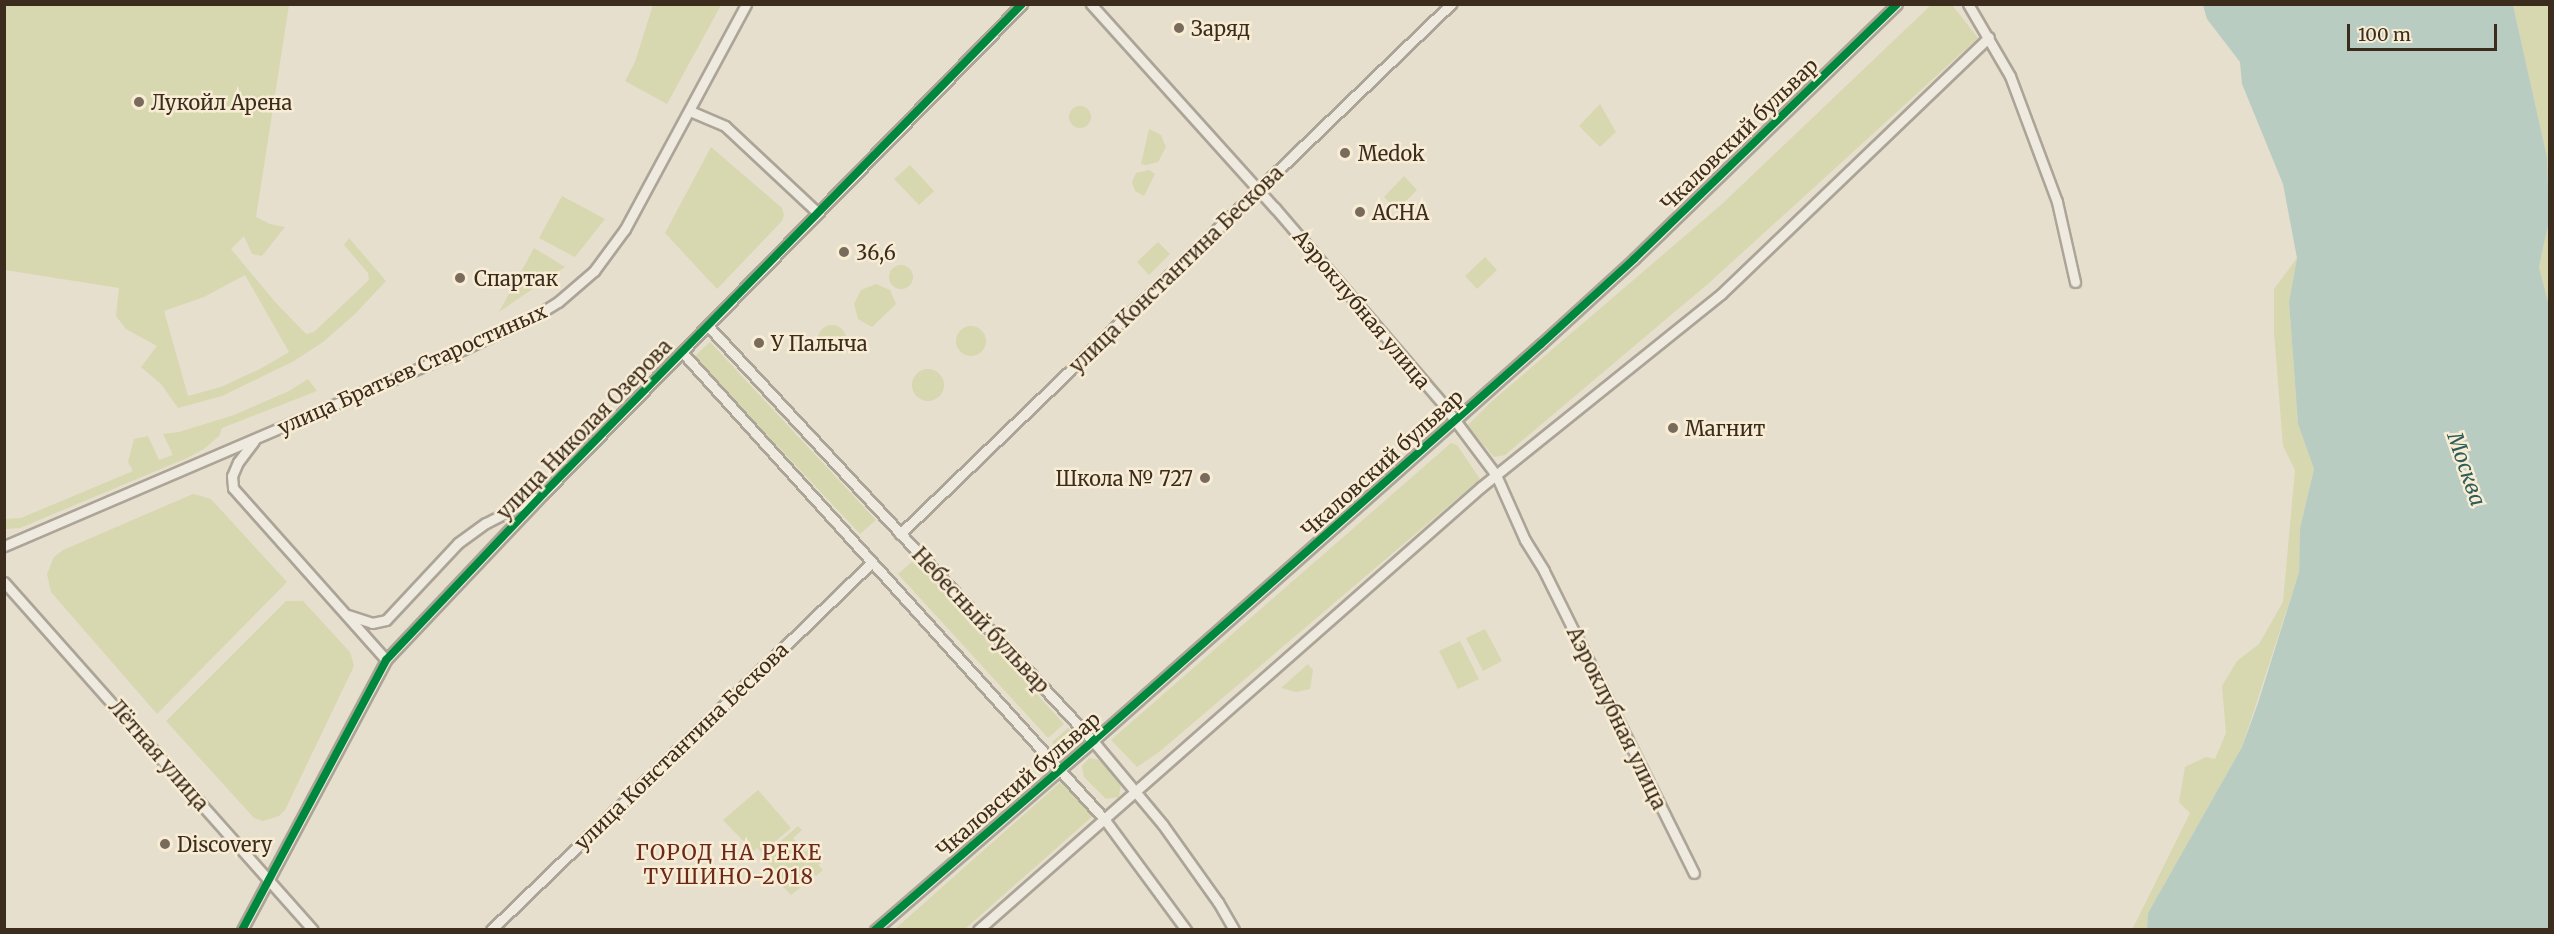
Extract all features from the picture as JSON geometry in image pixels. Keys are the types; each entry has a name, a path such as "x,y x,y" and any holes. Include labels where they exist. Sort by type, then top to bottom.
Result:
{"street":[{"name":"улица Братьев Старостиных","path":"4,546 526,320 577,288 601,263 626,229 746,4"},
{"name":"улица Николая Озерова","path":"242,930 386,660 543,494 1022,4"},
{"name":"Аэроклубная улица","path":"1091,4 1258,189 1455,420 1496,475 1525,540 1544,571 1694,873"},
{"name":"улица Константина Бескова","path":"900,534 1451,4"},
{"name":"Чкаловский бульвар","path":"875,930 1093,741 1634,260 1897,4"},
{"path":"1968,4 2010,76 2057,202 2075,282"},
{"path":"978,930 1496,475 1721,294 1989,37"},
{"path":"690,111 725,126 818,213"},
{"name":"Небесный бульвар","path":"708,326 1093,741 1163,825 1218,902 1234,930"},
{"path":"682,352 1105,820 1136,858 1186,930"},
{"path":"255,439 238,462 232,476 233,488 386,660"},
{"path":"346,615 372,623 386,620 458,543 486,523 543,494"},
{"name":"улица Константина Бескова","path":"491,930 871,563"},
{"name":"Лётная улица","path":"4,582 313,930"}],"green space":[{"name":"Лукойл Арена","path":"4,5 289,5 256,217 270,224 285,227 262,256 252,254 244,236 231,249 276,303 306,334 314,332 369,280 368,273 344,245 349,238 386,281 355,314 323,342 294,361 222,396 178,408 161,384 141,367 157,346 126,329 116,316 119,288 5,270","holes":["245,275 289,352 260,369 221,387 188,396 164,311 204,297"]},
{"path":"653,5 721,5 667,104 625,81 635,62"},
{"path":"1931,5 1952,5 1978,38 1709,283 1505,455 1494,457 1467,426 1490,403 1722,204"},
{"path":"2513,5 2549,5 2549,221 2547,157"},
{"path":"1600,104 1616,132 1600,147 1579,126"},
{"path":"1080,106 1088,109 1091,117 1088,125 1080,128 1072,125 1069,117 1072,109"},
{"path":"1149,129 1161,135 1166,147 1158,162 1146,165 1141,164"},
{"path":"711,147 782,208 784,215 782,221 717,289 665,233"},
{"path":"910,165 934,191 919,205 894,179"},
{"path":"1149,170 1155,174 1144,196 1135,191 1132,182 1136,173"},
{"path":"1404,176 1417,190 1397,210 1384,197"},
{"path":"562,196 605,219 575,257 539,238"},
{"path":"2549,221 2549,310 2539,267"},
{"path":"1158,242 1170,254 1149,275 1137,262"},
{"path":"534,248 565,267 499,312"},
{"path":"1485,257 1497,270 1477,289 1465,276"},
{"path":"2297,258 2289,302 2298,424 2314,469 2300,528 2299,572 2242,747 2148,913 2147,929 2132,930 2190,813 2179,802 2185,767 2206,757 2215,759 2226,733 2222,686 2237,661 2259,644 2283,602 2295,470 2283,446 2274,332 2274,289"},
{"path":"901,265 910,268 913,277 910,286 901,289 892,286 889,277 892,268"},
{"path":"876,284 890,290 896,304 872,327 858,319 854,304 861,290"},
{"path":"832,325 842,329 846,339 842,349 832,353 822,349 818,339 822,329"},
{"path":"971,326 982,330 986,341 982,352 971,356 960,352 956,341 960,330"},
{"path":"710,342 876,520 860,534 694,357"},
{"path":"928,369 939,374 944,385 939,396 928,401 917,396 912,385 917,374"},
{"path":"308,379 317,391 222,428 219,436 204,449 187,458 20,528 5,529 5,519 21,518 133,471 128,462 134,439 148,436 159,460 173,455 163,434 179,432 234,415 289,391"},
{"path":"1451,443 1457,445 1480,479 1159,752 1137,767 1111,740"},
{"path":"193,494 211,499 287,582 157,714 51,592 47,574 54,557 63,550"},
{"path":"914,560 1064,724 1048,738 898,574"},
{"path":"286,601 303,601 350,652 354,666 285,810 279,816 263,821 254,818 166,721"},
{"path":"1485,629 1502,661 1483,671 1466,638"},
{"path":"1460,641 1479,679 1458,689 1439,651"},
{"path":"1308,664 1313,670 1310,689 1296,692 1281,688"},
{"path":"1068,728 1081,742 1065,757 1052,742"},
{"path":"1089,758 1100,760 1121,783 1119,797 1106,799 1084,777 1082,766"},
{"path":"1064,779 1095,814 965,929 894,930"},
{"path":"758,790 791,828 762,853 757,848 753,851 723,820"},
{"path":"798,826 802,830 793,838 805,852 809,849 821,863 818,865 823,870 816,876 811,871 799,884 801,887 791,895 774,877 778,873 765,859 769,855 767,853"}],"water":[{"name":"Москва","path":"2203,5 2513,5 2547,157 2549,221 2539,267 2550,310 2549,929 2147,929 2148,913 2242,747 2258,703 2299,572 2300,528 2314,469 2298,424 2289,302 2297,258 2283,184 2242,84 2240,62 2207,19"}],"cycle path":[{"path":"242,930 386,660 543,494 1022,4"},
{"path":"875,930 1093,741 1541,344 1634,259 1897,4"}],"place":[{"name":"Заряд","path":"1179,28"},
{"name":"Лукойл Арена","path":"139,102"},
{"name":"Medok","path":"1345,153"},
{"name":"АСНА","path":"1360,212"},
{"name":"36,6","path":"844,252"},
{"name":"Спартак","path":"460,278"},
{"name":"У Палыча","path":"759,343"},
{"name":"Магнит","path":"1673,428"},
{"name":"Школа № 727","path":"1205,478"},
{"name":"Discovery","path":"165,844"}],"district":[{"name":"ГОРОД НА РЕКЕ ТУШИНО-2018","path":"729,865"}]}
